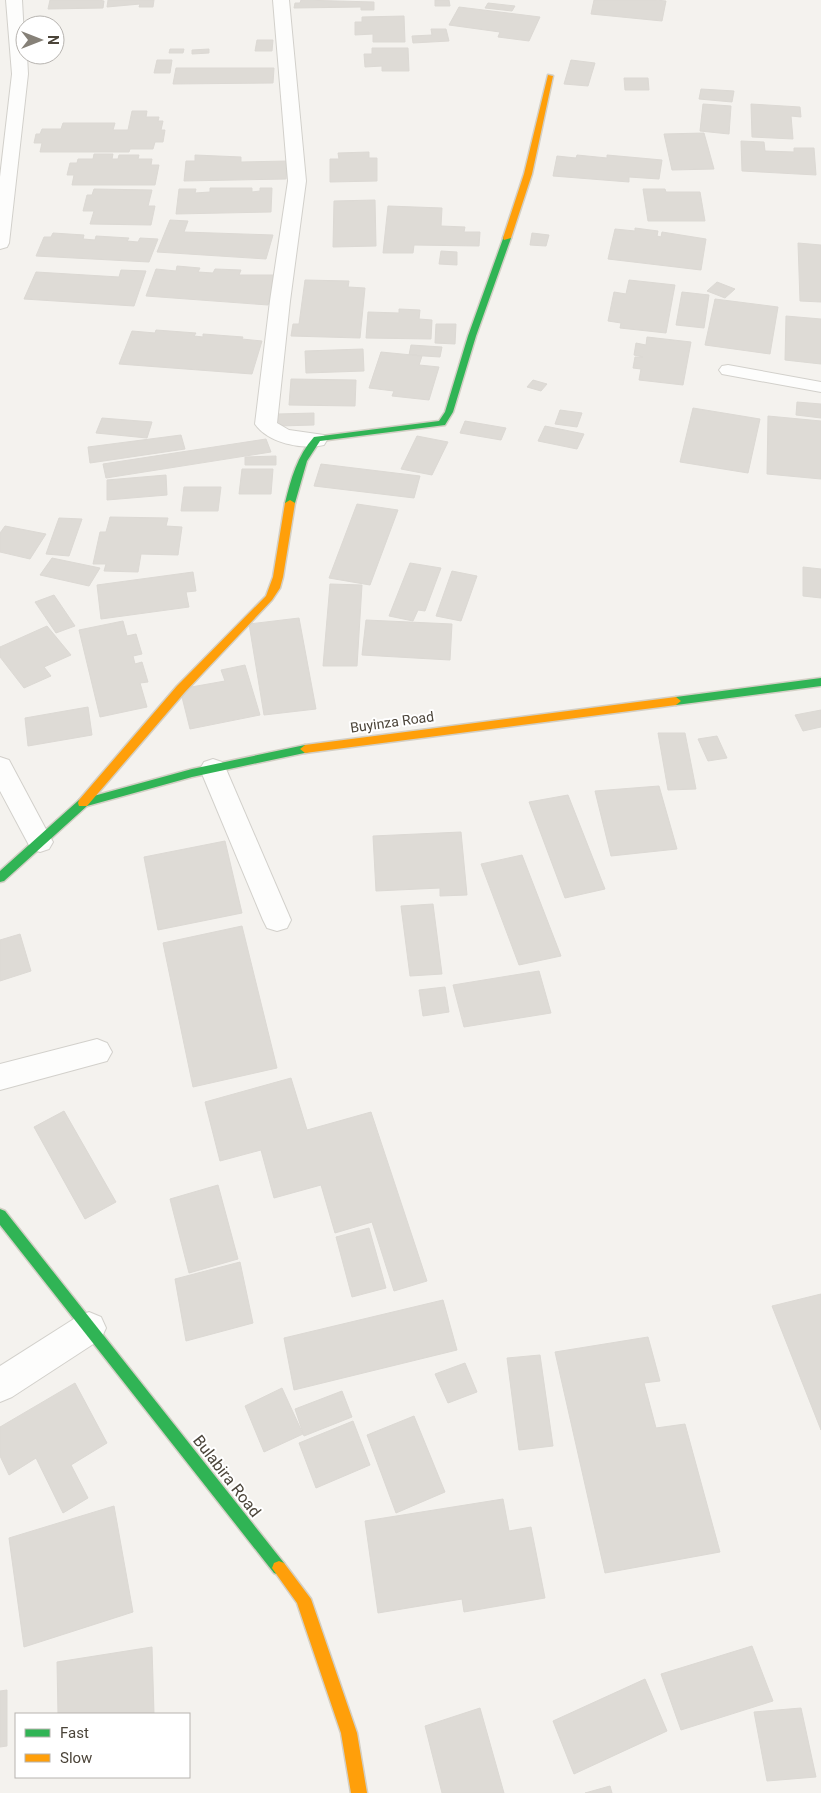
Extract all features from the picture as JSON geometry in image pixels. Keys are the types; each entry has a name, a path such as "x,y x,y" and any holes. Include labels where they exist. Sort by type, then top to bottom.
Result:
{"street":[{"path":"0,244 20,74 14,0"},
{"path":"281,0 298,181 280,301 266,424 280,436 316,440 350,434 425,427 442,423 449,412 472,336 497,271 528,174 550,76"},
{"path":"83,803 181,689 269,598 275,588 278,576 297,470 304,453 316,440"},
{"name":"Buyinza Road","path":"0,878 83,803 213,769 311,748 821,682"},
{"path":"0,766 40,842"},
{"path":"213,769 277,920"},
{"path":"0,1077 97,1052"},
{"name":"Bulabira Road","path":"0,1215 303,1599 350,1733 359,1793"},
{"path":"0,1385 89,1328"}],"lane":[{"path":"728,370 821,387"}],"building":[{"path":"50,0 104,1 103,8 48,9"},
{"path":"108,0 154,0 153,7 139,7 140,4 107,7"},
{"path":"301,0 374,2 374,10 361,10 361,7 294,8 295,3 300,3"},
{"path":"435,0 449,0 450,6 435,6"},
{"path":"594,0 666,1 662,21 591,14"},
{"path":"488,3 515,6 512,11 485,8"},
{"path":"459,7 540,17 529,41 498,37 500,32 449,25"},
{"path":"404,16 405,42 373,42 373,34 355,35 355,22 362,22 362,17"},
{"path":"431,29 446,29 449,41 413,43 412,36 432,35"},
{"path":"257,40 273,40 272,51 255,51"},
{"path":"372,48 408,48 409,71 382,71 382,66 365,67 364,54 372,54"},
{"path":"170,49 184,49 183,53 169,53"},
{"path":"209,49 209,53 192,54 192,50"},
{"path":"157,60 172,60 170,73 154,73"},
{"path":"571,60 595,63 588,86 564,84"},
{"path":"176,68 274,68 273,83 173,84"},
{"path":"624,78 648,78 649,90 625,90"},
{"path":"701,89 734,91 732,102 699,99"},
{"path":"703,104 731,106 729,134 700,131"},
{"path":"751,104 800,107 801,117 791,116 793,139 752,137"},
{"path":"132,111 147,111 146,117 159,117 158,121 163,121 161,130 165,130 163,142 155,142 153,149 130,149 129,152 40,152 42,143 34,143 36,134 40,134 42,129 61,129 63,123 115,123 113,130 128,130"},
{"path":"704,133 714,169 672,170 664,134"},
{"path":"741,141 764,142 765,151 794,152 794,148 814,148 816,175 742,171"},
{"path":"369,152 369,158 377,158 377,181 330,182 330,159 339,159 338,153"},
{"path":"94,154 113,154 112,159 118,159 119,155 139,155 138,159 152,159 151,165 159,165 155,185 72,185 74,175 67,175 70,163 77,163 78,159 93,159"},
{"path":"195,155 241,157 241,162 287,161 286,179 184,181 186,161 195,161"},
{"path":"577,155 607,158 607,155 662,160 659,179 629,177 629,182 553,176 557,156 576,158"},
{"path":"210,188 252,188 252,192 260,191 260,188 272,188 271,212 176,214 179,189 196,189 195,193 210,192"},
{"path":"94,189 152,190 148,206 155,206 151,225 90,224 94,211 83,211 87,195 92,195"},
{"path":"643,189 665,189 666,192 700,192 705,221 648,221"},
{"path":"375,200 376,246 333,247 334,201"},
{"path":"388,206 442,208 441,226 465,227 464,232 480,232 479,246 414,245 413,253 383,253"},
{"path":"170,220 188,221 184,232 273,235 266,259 157,252"},
{"path":"635,228 658,231 657,236 661,237 662,232 706,239 701,270 608,259 615,229 635,231"},
{"path":"53,233 84,235 83,239 95,240 96,236 129,238 127,241 138,242 140,238 158,239 149,262 36,256 44,237 51,237"},
{"path":"532,233 549,235 546,246 530,245"},
{"path":"798,243 821,245 821,302 800,301"},
{"path":"441,251 457,252 457,265 439,264"},
{"path":"177,266 200,268 198,272 213,273 215,269 241,270 239,275 277,275 268,305 146,296 156,269 176,271"},
{"path":"121,270 146,271 134,306 24,299 36,272 119,277"},
{"path":"305,280 349,281 348,287 365,288 360,338 291,336 293,324 299,324"},
{"path":"629,280 675,285 666,333 620,328 621,323 608,321 614,292 626,294"},
{"path":"717,282 735,289 725,298 707,291"},
{"path":"682,292 709,295 704,328 676,325"},
{"path":"715,299 778,307 770,354 705,345"},
{"path":"399,309 420,310 419,319 432,320 431,339 366,338 368,312 399,313"},
{"path":"786,316 821,319 821,364 785,360"},
{"path":"436,324 456,324 455,344 435,343"},
{"path":"156,330 196,333 194,336 203,337 203,334 243,337 242,339 262,341 252,374 119,364 132,331 155,333"},
{"path":"647,337 691,342 683,385 639,380 641,369 633,368 635,357 643,357 634,355 636,343 646,345"},
{"path":"411,345 442,347 440,357 409,355"},
{"path":"363,349 364,371 306,373 305,351"},
{"path":"381,352 422,356 419,365 439,367 429,400 392,396 394,391 369,388"},
{"path":"291,379 356,380 355,406 289,405"},
{"path":"533,380 547,384 541,391 527,387"},
{"path":"797,402 821,404 821,418 796,415"},
{"path":"693,408 760,419 748,473 680,462"},
{"path":"560,410 582,413 577,427 555,424"},
{"path":"314,413 314,425 279,426 278,414"},
{"path":"768,416 821,421 821,479 767,474"},
{"path":"102,418 152,422 147,438 96,433"},
{"path":"465,421 506,428 501,440 460,433"},
{"path":"545,426 584,434 577,449 538,441"},
{"path":"181,435 185,449 90,463 88,447"},
{"path":"417,436 448,442 432,475 401,469"},
{"path":"266,439 271,452 106,478 103,464"},
{"path":"276,456 276,465 245,465 245,457"},
{"path":"321,464 420,476 414,498 314,486"},
{"path":"242,469 273,469 271,494 239,494"},
{"path":"166,475 167,495 107,500 107,480"},
{"path":"184,487 221,487 218,511 181,511"},
{"path":"357,504 398,510 370,585 329,578"},
{"path":"110,517 168,518 166,526 182,527 178,555 141,554 138,572 104,571 106,564 93,564 100,532 106,532"},
{"path":"59,518 82,519 69,556 46,554"},
{"path":"5,526 46,534 30,559 0,552 0,533"},
{"path":"52,558 100,568 89,586 40,575"},
{"path":"410,563 441,568 425,611 418,610 413,621 389,616"},
{"path":"803,567 821,569 821,598 803,596"},
{"path":"452,571 477,576 461,621 436,616"},
{"path":"193,572 196,591 186,592 189,607 101,619 97,585"},
{"path":"330,584 362,585 357,666 323,666"},
{"path":"54,595 75,626 56,633 35,602"},
{"path":"299,618 316,709 264,715 249,624"},
{"path":"366,620 452,624 450,660 362,655"},
{"path":"123,621 127,636 136,634 142,654 133,656 135,664 142,662 148,682 140,683 147,707 100,717 79,630"},
{"path":"47,626 71,655 44,667 51,676 24,688 0,657 0,647"},
{"path":"245,665 260,715 190,729 180,689 225,681 221,670"},
{"path":"88,707 92,735 28,746 25,718"},
{"path":"821,710 821,727 803,731 795,715"},
{"path":"658,733 685,733 696,789 668,790"},
{"path":"717,736 727,758 708,761 698,739"},
{"path":"659,786 677,849 611,856 595,791"},
{"path":"568,795 605,889 565,898 529,802"},
{"path":"461,832 467,895 440,896 440,888 376,891 373,836"},
{"path":"225,841 242,913 158,930 144,857"},
{"path":"522,855 561,956 519,965 481,864"},
{"path":"433,904 442,974 410,976 401,906"},
{"path":"242,926 277,1068 193,1087 163,943"},
{"path":"20,934 31,971 0,981 0,940"},
{"path":"539,971 551,1013 464,1027 453,985"},
{"path":"445,987 449,1012 423,1016 419,990"},
{"path":"291,1078 307,1130 371,1112 427,1281 394,1291 372,1222 335,1233 321,1185 274,1198 261,1150 220,1161 205,1102"},
{"path":"64,1111 116,1202 85,1219 34,1127"},
{"path":"218,1185 238,1259 189,1273 170,1199"},
{"path":"369,1228 386,1288 352,1297 336,1237"},
{"path":"240,1262 253,1323 186,1341 175,1279"},
{"path":"821,1294 821,1430 772,1306"},
{"path":"443,1300 457,1350 294,1390 284,1338"},
{"path":"648,1337 660,1381 644,1383 656,1428 685,1424 720,1552 605,1573 555,1352"},
{"path":"540,1355 553,1446 519,1450 507,1358"},
{"path":"465,1363 477,1392 448,1403 435,1374"},
{"path":"75,1383 107,1443 71,1465 88,1498 63,1513 36,1458 9,1475 0,1456 0,1427"},
{"path":"282,1388 303,1434 264,1452 245,1406"},
{"path":"342,1391 352,1417 304,1436 295,1409"},
{"path":"414,1416 445,1492 396,1513 367,1435"},
{"path":"353,1421 370,1465 316,1488 299,1443"},
{"path":"503,1499 509,1531 531,1527 545,1598 464,1612 462,1599 378,1613 365,1521"},
{"path":"114,1506 133,1612 24,1647 9,1538"},
{"path":"752,1646 773,1701 681,1730 661,1674"},
{"path":"152,1647 154,1713 58,1713 57,1662"},
{"path":"645,1679 667,1731 574,1774 553,1721"},
{"path":"7,1690 7,1746 0,1747 0,1691"},
{"path":"480,1708 504,1793 442,1793 425,1726"},
{"path":"801,1708 816,1777 767,1781 754,1712"},
{"path":"610,1786 612,1793 585,1793"}],"traffic: fast":[{"path":"290,503 302,461 317,439 442,423 449,412 472,336 507,238"},
{"path":"676,701 821,682"},
{"path":"0,878 83,803 192,773 305,749"},
{"path":"0,1215 279,1568"}],"traffic: slow":[{"path":"507,238 528,174 550,76"},
{"path":"83,803 181,689 269,598 275,588 278,577 290,503"},
{"path":"305,749 676,701"},
{"path":"279,1568 303,1599 349,1733 359,1793"}]}
